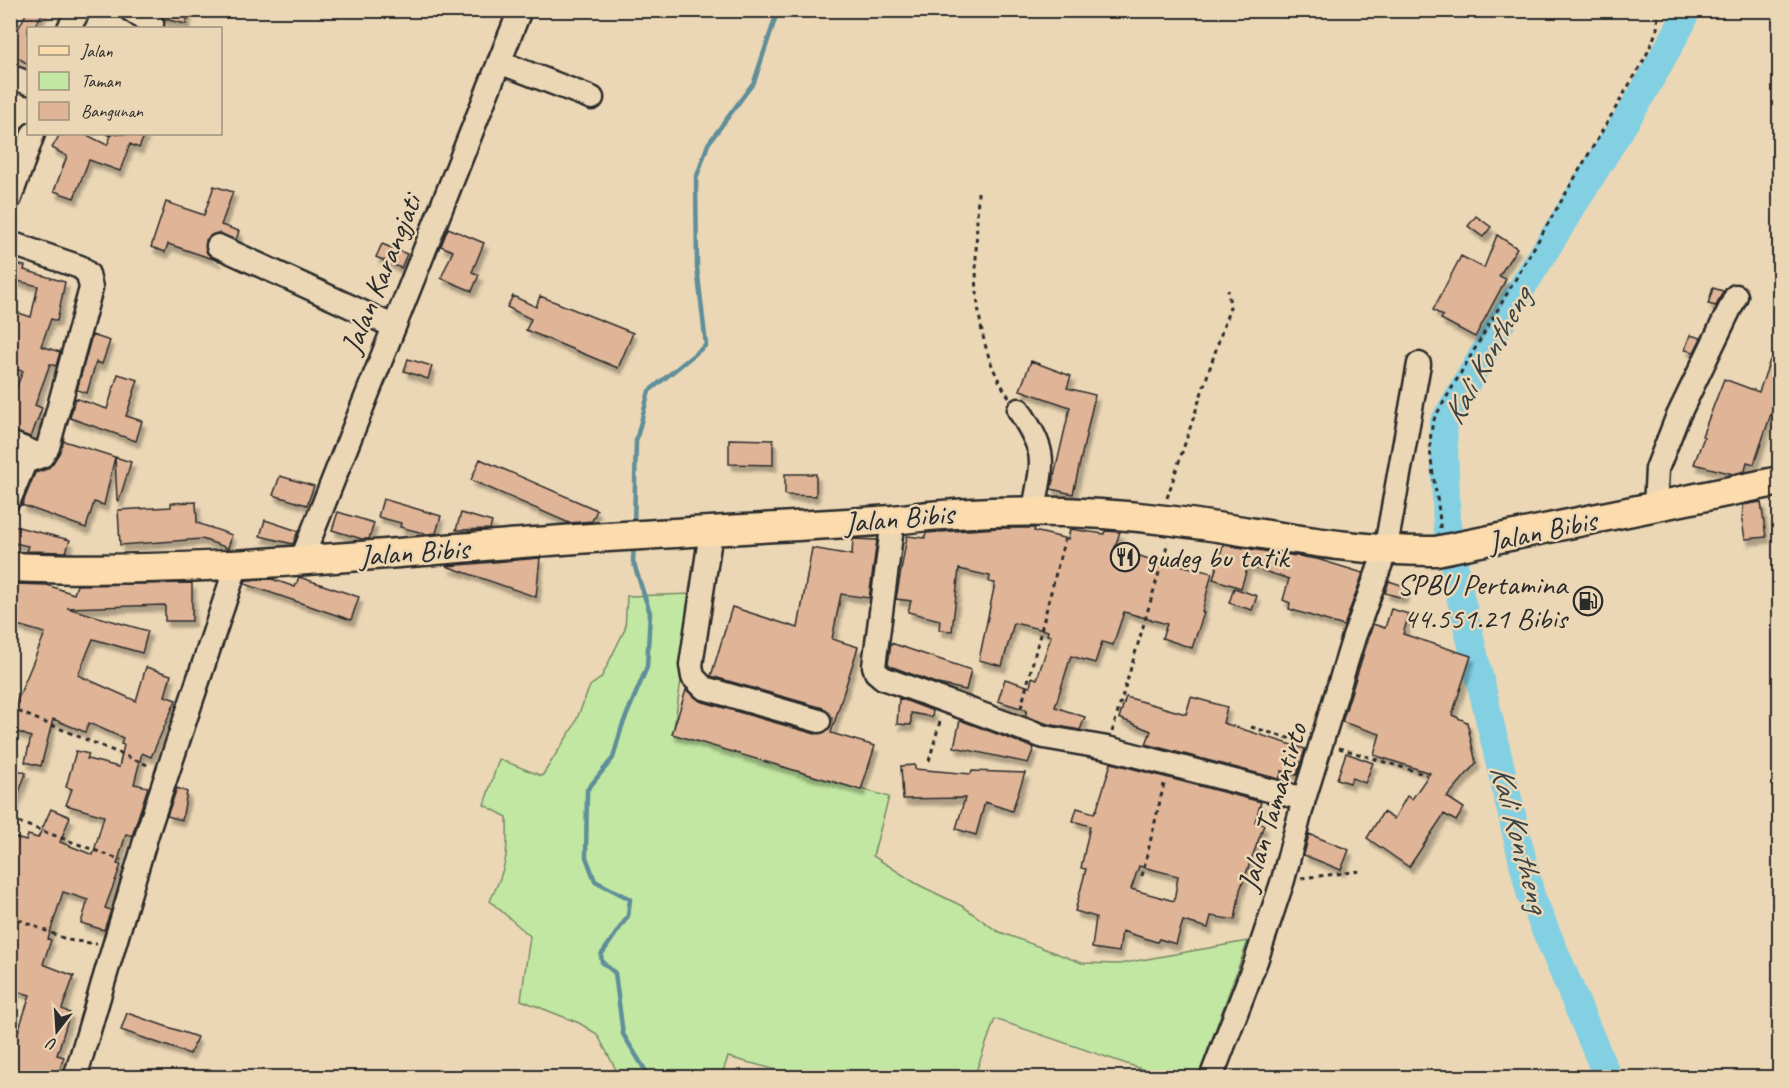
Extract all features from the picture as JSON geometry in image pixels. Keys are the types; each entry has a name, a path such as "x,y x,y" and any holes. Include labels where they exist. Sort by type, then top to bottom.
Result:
{"main road":[{"name":"Jalan Bibis","path":"10,567 72,570 302,561 893,520 944,514 1034,510 1167,520 1385,552 1442,550 1779,481"}],"street":[{"path":"70,27 79,10"},
{"path":"130,10 152,24"},
{"name":"Jalan Karangjati","path":"302,561 393,326 520,10"},
{"path":"499,62 592,98"},
{"path":"10,76 27,83"},
{"path":"10,198 33,135"},
{"path":"10,243 80,267 90,279 91,288 48,447 42,456 26,462 10,498"},
{"path":"218,246 393,326"},
{"path":"1655,507 1657,469 1677,418 1736,296"},
{"name":"Jalan Tamantirto","path":"1211,1077 1256,961 1283,880 1304,799 1358,626 1385,552 1419,364"},
{"path":"1019,410 1038,441 1041,453 1034,510"},
{"path":"10,443 42,456"},
{"path":"893,520 876,672 883,678 947,699 1044,737 1107,748 1304,799"},
{"path":"711,532 691,665 693,677 704,688 819,721"},
{"path":"75,1077 167,774 237,564"}],"path":[{"path":"1442,550 1430,430 1435,417 1647,56 1657,30 1658,10"},
{"path":"978,192 975,292 997,379 1019,410"},
{"path":"1107,748 1167,520 1230,307 1228,290"},
{"path":"1016,727 1071,511"},
{"path":"929,761 947,699"},
{"path":"10,708 167,774"},
{"path":"1251,727 1427,775"},
{"path":"1142,876 1169,764"},
{"path":"10,819 138,866"},
{"path":"1283,880 1362,871"},
{"path":"10,916 68,940 115,946"}],"green space":[{"path":"694,594 673,734 889,797 873,856 917,884 962,906 997,931 1082,963 1119,964 1248,941 1198,1077 1165,1077 995,1019 974,1077 803,1077 728,1057 721,1077 620,1077 597,1034 579,1023 521,1000 530,936 490,901 500,878 507,851 507,817 484,805 499,759 542,776 574,726 590,686 601,678 625,629 627,596"}],"building":[{"path":"28,10 45,10 34,27 27,27 27,63 10,52 10,27 17,31"},
{"path":"156,10 189,10 186,24 164,19"},
{"path":"59,135 87,135 107,145 111,136 108,135 145,135 139,148 130,144 120,171 89,160 74,198 54,191 67,156 52,148"},
{"path":"214,186 233,192 221,225 239,231 236,240 217,233 206,240 207,253 219,261 168,244 165,252 151,247 166,202 204,215"},
{"path":"1476,216 1491,227 1483,237 1468,226"},
{"path":"448,228 484,243 472,272 479,275 472,291 441,278 453,251 441,246"},
{"path":"1497,235 1517,248 1499,276 1506,279 1475,337 1441,319 1443,316 1433,310 1461,256 1484,268"},
{"path":"382,244 407,254 401,268 376,257"},
{"path":"10,263 25,266 24,270 65,282 57,321 51,319 41,346 60,352 56,366 50,364 35,405 42,408 31,437 10,430 10,403 23,371 10,368 10,310 31,317 38,286 10,279"},
{"path":"1713,288 1723,291 1716,306 1708,304"},
{"path":"513,296 536,307 540,296 633,333 618,368 526,330 531,319 507,307"},
{"path":"92,335 110,341 102,364 96,362 87,393 77,390"},
{"path":"1690,335 1701,338 1694,352 1685,350"},
{"path":"408,359 432,366 428,379 404,371"},
{"path":"1770,360 1779,363 1779,404 1775,402 1754,464 1747,462 1745,471 1733,474 1694,464 1724,379 1759,392"},
{"path":"1031,361 1071,376 1067,388 1095,395 1073,494 1051,489 1070,407 1020,390"},
{"path":"118,374 138,380 126,416 142,421 136,441 70,418 75,398 107,409"},
{"path":"729,439 773,440 773,465 729,464"},
{"path":"64,441 115,457 104,505 94,502 86,528 22,505 35,473 47,469 53,463"},
{"path":"115,457 131,462 119,501 117,500"},
{"path":"480,459 597,510 592,521 569,523 471,480"},
{"path":"785,474 816,474 816,496 785,495"},
{"path":"280,476 314,486 307,505 273,495"},
{"path":"383,499 441,516 436,533 427,534 400,527 401,523 378,517"},
{"path":"196,502 197,523 232,535 228,548 202,539 120,545 118,510 171,507 171,503"},
{"path":"1761,502 1766,537 1745,539 1742,521 1743,505"},
{"path":"338,512 374,523 369,539 332,530"},
{"path":"461,513 492,522 490,529 456,530"},
{"path":"265,520 298,531 293,544 260,536"},
{"path":"10,525 70,540 66,552 26,551 28,546 10,542"},
{"path":"1035,528 1034,531 1068,539 1070,529 1104,534 1105,531 1120,532 1115,547 1171,567 1172,563 1212,573 1202,612 1204,613 1192,648 1162,638 1167,624 1124,612 1113,645 1102,642 1095,663 1071,656 1055,707 1085,717 1080,730 1048,724 1025,716 1027,710 998,701 1005,679 1030,687 1032,677 1037,679 1051,636 1047,635 1048,631 1014,623 1002,666 979,660 995,583 989,582 990,576 959,569 952,631 939,630 940,620 908,612 911,601 896,599 907,536 925,538 926,533"},
{"path":"853,539 877,540 869,598 841,594 832,639 858,647 831,733 875,746 861,790 672,734 686,690 700,701 815,734 829,730 832,718 823,708 711,676 732,607 798,628 812,548 852,555"},
{"path":"1223,545 1317,559 1363,573 1344,626 1289,609 1290,603 1283,600 1289,579 1248,566 1241,588 1213,579"},
{"path":"540,558 536,597 446,566 471,564"},
{"path":"299,577 359,597 351,620 245,584 246,580 272,579 295,587"},
{"path":"1389,581 1407,587 1403,598 1385,593"},
{"path":"192,583 192,621 165,621 165,605 67,608 148,631 142,653 93,639 78,675 136,701 146,667 171,675 165,696 176,700 151,757 142,753 134,784 148,787 132,836 126,834 117,864 121,865 105,908 111,910 104,930 81,923 88,900 63,892 48,939 51,940 43,964 74,976 62,1009 70,1013 57,1055 64,1057 57,1077 23,1077 10,1073 10,1063 18,1038 16,1038 30,995 10,989 10,836 26,841 28,835 38,838 51,809 70,817 60,842 93,855 104,816 66,805 72,789 66,787 76,751 89,754 87,759 119,767 124,745 121,744 123,738 89,723 85,732 53,719 41,766 25,762 31,737 10,729 17,701 45,633 10,623 10,602 15,584 47,585 74,594 77,585"},
{"path":"1234,588 1257,596 1252,610 1229,603"},
{"path":"1391,609 1409,614 1403,634 1471,656 1452,715 1467,722 1476,763 1447,797 1464,808 1456,821 1444,814 1409,867 1367,838 1383,812 1394,819 1407,796 1412,799 1430,773 1374,755 1380,734 1342,722 1373,624 1385,628"},
{"path":"891,643 971,670 966,690 938,684 890,666 888,664"},
{"path":"1126,697 1186,714 1191,697 1227,707 1223,723 1305,749 1297,775 1282,771 1279,779 1146,744 1151,731 1119,718"},
{"path":"899,698 933,711 932,717 911,713 911,725 897,724"},
{"path":"960,720 1034,748 1028,763 954,747"},
{"path":"1346,753 1373,763 1365,783 1352,778 1350,783 1337,779"},
{"path":"1111,763 1261,802 1255,822 1264,825 1240,890 1235,920 1211,916 1208,928 1183,921 1176,944 1159,939 1157,942 1122,931 1119,952 1092,948 1096,917 1075,911 1086,869 1081,868 1090,826 1073,821 1077,808 1094,813","holes":["1139,866 1178,876 1174,901 1131,889"]},
{"path":"915,765 915,769 971,774 972,771 1025,773 1012,811 985,802 976,835 956,829 965,798 903,799 901,766"},
{"path":"10,767 26,773 12,812 10,811"},
{"path":"177,788 187,792 182,820 167,816"},
{"path":"1309,834 1349,850 1341,870 1304,855"},
{"path":"127,1013 197,1037 190,1054 121,1030"}],"waterway":[{"path":"634,527 636,441 649,391 706,345 697,267 696,179 708,144 754,82 778,10"},
{"name":"Kali Kontheng","path":"1608,1078 1531,896 1459,591 1447,525 1443,424 1515,299 1641,96 1682,23 1686,10"},
{"path":"634,545 633,561 650,613 647,667 622,726 613,758 587,790 586,857 595,881 630,899 628,916 601,955 602,962 615,973 623,1034 650,1078"}],"place":[{"name":"gudeg bu tatik","path":"1125,557"},
{"name":"SPBU Pertamina 44.551.21 Bibis","path":"1588,601"}]}
